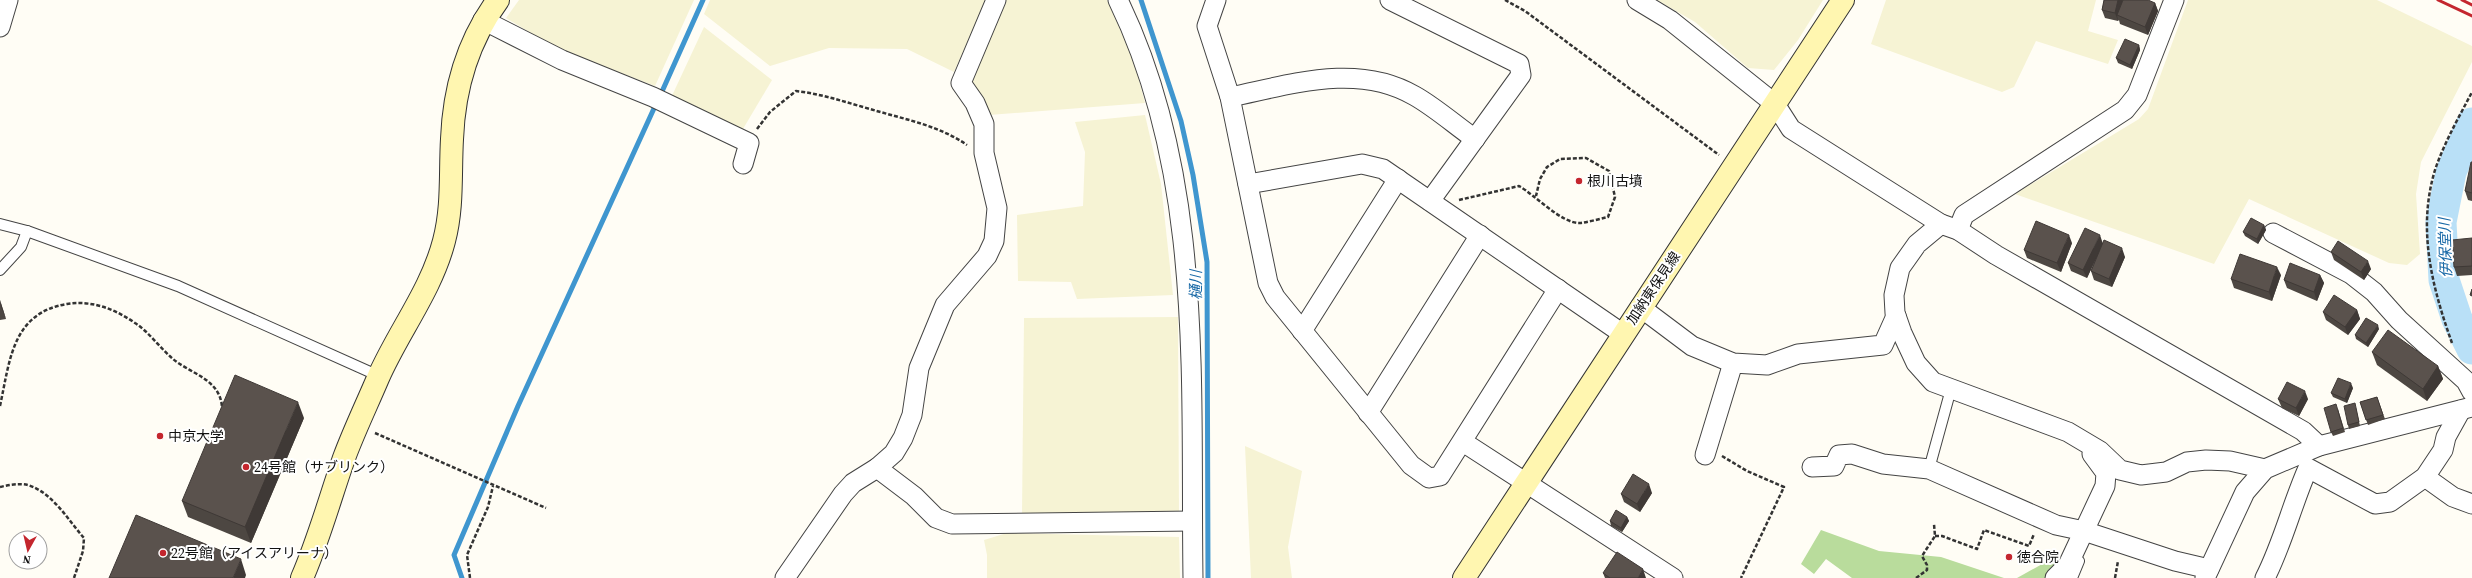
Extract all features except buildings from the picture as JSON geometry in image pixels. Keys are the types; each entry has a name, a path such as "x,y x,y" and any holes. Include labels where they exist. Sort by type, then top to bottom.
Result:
{"main road":[{"path":"302,578 317,543 344,457 379,376 422,296 444,242 451,209 452,140 459,80 464,62 483,20 498,0"},
{"name":"加納東保見線","path":"1464,578 1622,334 1843,0"}],"street":[{"path":"0,27 8,0"},
{"path":"786,578 842,494 853,483 878,468 894,453 903,438 912,415 919,368 945,305 987,256 994,241 997,208 984,153 986,140 981,114 961,83 996,0"},
{"path":"1118,0 1149,81 1168,145 1180,216 1188,302 1192,407 1192,521 1194,578"},
{"path":"1216,0 1207,26 1230,97 1268,283 1274,297 1410,465 1429,478 1440,476 1463,442 1558,289"},
{"path":"1390,0 1519,64 1521,75 1475,139 1433,203"},
{"path":"1636,0 1670,20 1775,104 1791,129 1996,255 2302,431 2319,446"},
{"path":"2174,0 2137,95 2125,110 1964,215 1949,227 1917,244 1900,268 1894,295 1896,316 1916,363 1933,382 2068,432 2100,452 2120,470 2141,476 2166,472 2187,462 2206,460 2230,461 2265,469"},
{"path":"483,20 562,60 661,101 749,143 743,164"},
{"path":"1230,97 1312,81 1347,77 1373,80 1392,85 1415,96 1475,139"},
{"path":"1248,184 1362,164 1383,169 1622,334"},
{"path":"1302,331 1398,179"},
{"path":"2273,234 2351,274 2374,292 2399,320 2466,381 2472,392"},
{"path":"1368,413 1480,235"},
{"path":"1640,307 1692,346 1733,363 1767,365 1798,354 1883,345 1896,316"},
{"path":"1707,449 1733,363"},
{"path":"1812,467 1834,466 1839,455 1846,454 1883,464 1929,469 2056,525 2084,531 2135,550 2207,573 2245,492 2265,469 2319,446 2466,408"},
{"path":"2265,578 2281,542 2293,501 2308,468 2374,504 2390,502 2425,477 2443,450 2446,436 2466,408"},
{"path":"1463,442 1527,482 1673,578"},
{"path":"2055,578 2068,564 2079,561 2084,531 2105,486 2106,473 2088,450 2086,443"},
{"path":"878,468 914,496 936,518 952,524 1192,521"},
{"path":"2425,477 2453,497 2472,504"}],"lane":[{"path":"0,224 27,231 178,286 379,376"},
{"path":"0,270 21,247 27,231"},
{"path":"1929,469 1951,389"},
{"path":"2072,578 2079,561"}],"path":[{"path":"1505,0 1525,11 1734,166"},
{"path":"749,143 770,112 796,91 839,99 938,129 984,153"},
{"path":"2453,346 2440,310 2429,267 2429,212 2435,170 2452,130 2472,92"},
{"path":"1433,203 1519,186 1536,196 1554,213 1578,223 1608,217 1615,197 1609,171 1586,158 1560,159 1547,167 1540,179 1536,196"},
{"path":"0,406 11,356 26,325 37,313 51,306 77,302 92,302 137,324 175,361 212,384 222,401 222,407"},
{"path":"358,425 492,486 546,508"},
{"path":"1707,449 1784,487 1741,578"},
{"path":"0,487 27,485 48,498 66,515 84,538 83,551 74,578"},
{"path":"470,578 467,555 488,507 492,486"},
{"path":"1936,536 1942,536 1977,549 1984,530 2028,546 2041,519"},
{"path":"1916,578 1927,570 1927,565 1922,556 1936,536 1934,524"}],"shaded area":[{"path":"519,0 694,0 655,86 556,48 506,18"},
{"path":"710,0 986,0 954,72 907,49 829,48 770,66 704,14"},
{"path":"1006,0 1107,0 1117,17 1135,65 1145,103 989,115 970,80"},
{"path":"1657,0 1823,0 1798,40 1774,70 1748,68 1695,22"},
{"path":"1886,0 2096,0 2088,31 2118,40 2108,64 2036,41 2014,87 2002,92 1871,44"},
{"path":"2188,0 2377,0 2472,46 2472,62 2421,162 2416,194 2420,254 2407,265 2389,263 2249,199 2214,264 2015,194 2139,119 2148,109"},
{"path":"704,27 772,80 740,134 670,100"},
{"path":"1145,115 1161,184 1173,295 1077,299 1071,282 1018,281 1017,215 1083,206 1085,152 1075,122"},
{"path":"1178,317 1179,516 1022,516 1024,318"},
{"path":"1245,446 1302,471 1288,547 1292,578 1251,578"},
{"path":"1007,533 1179,537 1180,578 987,578 987,555 984,540"}],"green space":[{"path":"1821,530 1879,551 1941,557 2004,578 1852,578 1826,559 1814,574 1801,564"},
{"path":"2053,558 2060,563 2045,578 2017,578"}],"waterway":[{"path":"660,96 703,0"},
{"name":"樋川","path":"1141,0 1181,121 1193,175 1207,262 1208,578"},
{"path":"462,578 454,555 518,406 656,104"},
{"name":"伊保堂川","path":"2472,123 2451,172 2441,222 2444,280 2457,319 2472,349"}],"railway":[{"path":"2438,0 2472,16"},
{"path":"2462,0 2472,5"}],"place":[{"name":"根川古墳","path":"1579,181"},
{"name":"中京大学","path":"160,436"},
{"name":"24号館（サブリンク）","path":"246,467"},
{"name":"22号館（アイスアリーナ）","path":"163,553"},
{"name":"徳合院","path":"2009,557"}]}
